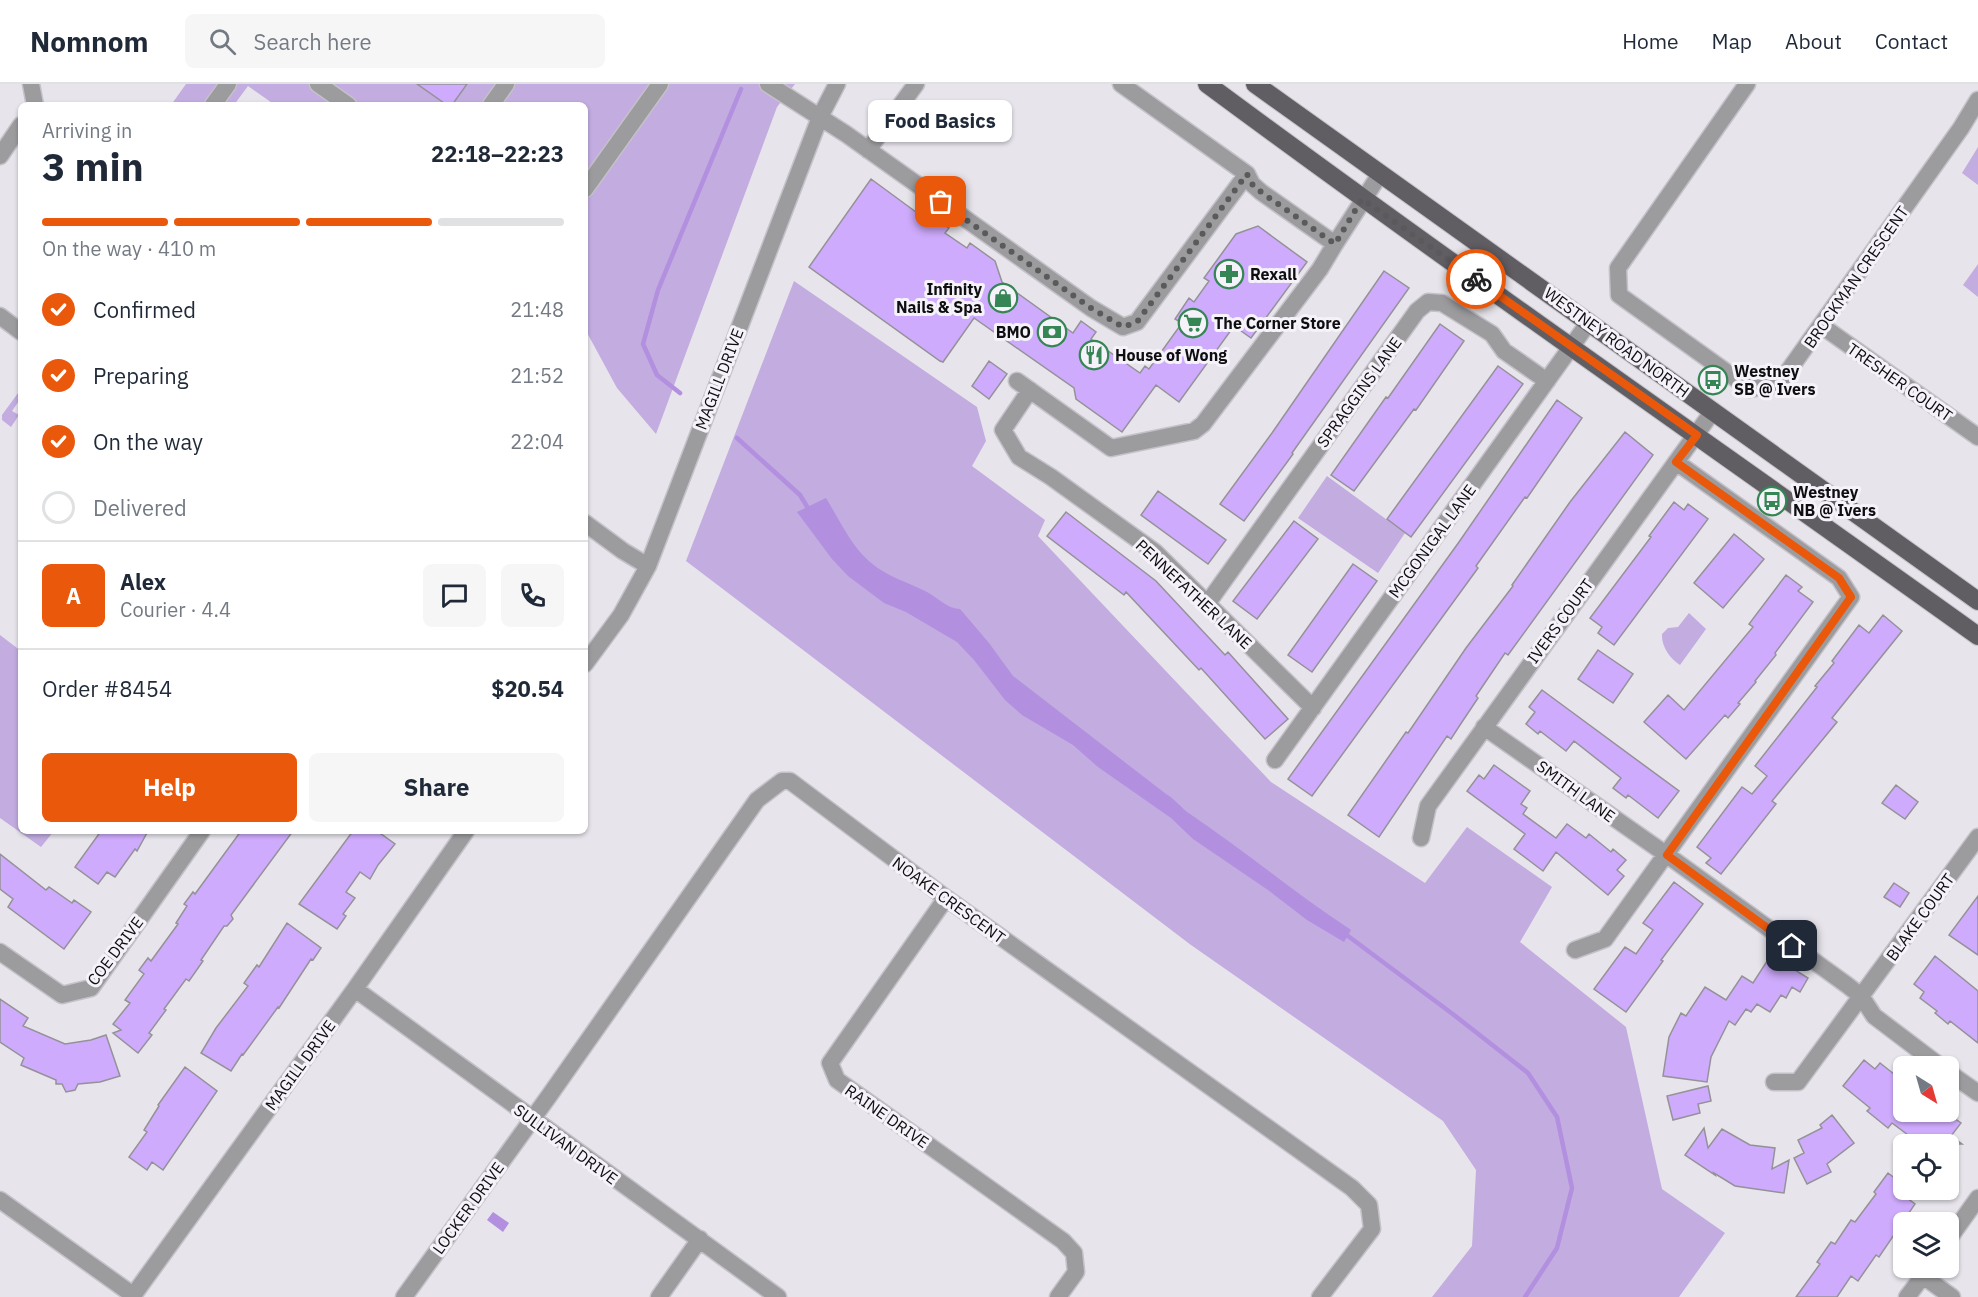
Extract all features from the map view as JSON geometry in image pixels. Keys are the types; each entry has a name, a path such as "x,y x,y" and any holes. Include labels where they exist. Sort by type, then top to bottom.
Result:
{"main road":[{"name":"WESTNEY ROAD NORTH","path":"1207,84 1362,199 1978,636"},
{"name":"WESTNEY ROAD NORTH","path":"1255,84 1978,601"}],"street":[{"path":"31,84 34,102"},
{"path":"215,102 228,84"},
{"path":"318,84 344,102"},
{"path":"493,102 506,84"},
{"path":"588,185 660,84"},
{"path":"768,84 868,150 1091,308 1123,327 1137,322 1247,174"},
{"name":"MAGILL DRIVE","path":"588,660 621,615 648,566 820,117 837,84"},
{"path":"868,150 916,84"},
{"path":"1121,84 1247,174 1252,184 1261,192 1335,244 1380,174"},
{"name":"BROCKMAN CRESCENT","path":"1747,84 1618,268 1619,295 1750,389 1779,384 1961,129 1978,100"},
{"path":"0,156 18,130"},
{"name":"PENNEFATHER LANE","path":"1313,708 1155,552 1051,477 1019,457 1003,430 1023,385 1112,447 1194,430 1203,424 1320,269 1335,244"},
{"name":"SPRAGGINS LANE","path":"1207,604 1417,311 1428,302 1442,303 1492,334 1504,351 1547,381"},
{"path":"0,316 18,330"},
{"name":"MCGONIGAL LANE","path":"1275,760 1589,322"},
{"name":"TRESHER COURT","path":"1822,326 1978,437"},
{"name":"IVERS COURT","path":"1421,838 1428,806 1713,411"},
{"path":"1575,950 1605,939 1851,597 1839,578 1676,462"},
{"path":"588,525 648,566"},
{"name":"SMITH LANE","path":"1484,727 1667,855 1861,996 1874,1016 1928,1056"},
{"name":"NOAKE CRESCENT","path":"532,1119 757,800 782,781 790,781 946,898 1352,1188 1369,1205 1372,1229 1320,1297"},
{"name":"COE DRIVE","path":"0,952 62,995 91,988 200,834"},
{"name":"MAGILL DRIVE","path":"133,1296 464,834"},
{"name":"BLAKE COURT","path":"1774,1082 1798,1082 1978,837"},
{"name":"RAINE DRIVE","path":"946,898 830,1063 837,1080 1063,1241 1074,1253 1076,1272 1058,1297"},
{"name":"SULLIVAN DRIVE","path":"355,989 778,1297"},
{"path":"1959,1080 1978,1093"},
{"name":"LOCKER DRIVE","path":"404,1297 532,1119"},
{"path":"1959,1225 1978,1198"},
{"path":"0,1200 133,1296"},
{"path":"659,1297 700,1239"},
{"path":"1906,1297 1921,1278"},
{"path":"1932,1278 1952,1297"}],"shaded area":[{"path":"186,84 795,84 777,107 656,434 617,388 588,335 588,102 271,102 248,86 236,102 173,102"},
{"path":"1978,147 1978,185 1962,173"},
{"path":"1978,264 1978,297 1963,285"},
{"path":"794,281 977,407 986,441 972,466 1045,520 1038,536 1271,782 1425,883 1467,827 1552,887 1520,942 1626,1027 1662,1189 1725,1233 1679,1297 1432,1297 1472,1246 1476,1170 1443,1121 1191,945 686,561"},
{"path":"18,393 18,402 12,411 18,416 11,427 2,420 2,415"},
{"path":"1327,476 1405,533 1378,573 1298,518"},
{"path":"826,498 851,540 870,562 883,572 927,592 947,605 960,609 1013,676 1170,796 1187,812 1351,930 1344,942 1307,920 1268,890 1193,839 1171,818 1098,767 1073,745 1022,715 1005,700 957,642 906,612 884,603 848,576 832,559 797,512"},
{"path":"1689,613 1706,629 1680,665 1667,652 1662,634 1668,628 1678,627"},
{"path":"0,635 18,649 18,831 0,818"},
{"path":"23,834 52,834 41,847"},
{"path":"493,1212 509,1223 503,1232 487,1220"}],"building":[{"path":"417,84 467,84 454,102 443,102"},
{"path":"871,179 931,223 935,218 949,228 945,233 967,248 970,243 995,261 1002,282 1073,333 1081,321 1096,332 1091,339 1140,373 1145,366 1149,369 1182,323 1175,319 1189,298 1194,302 1209,281 1204,278 1236,234 1258,226 1307,262 1251,338 1234,326 1179,402 1156,385 1122,432 1076,399 1074,388 974,318 943,362 809,267"},
{"path":"1384,271 1409,288 1244,521 1220,504"},
{"path":"1440,324 1464,341 1416,410 1414,409 1354,491 1331,475"},
{"path":"989,361 1007,374 989,399 972,386"},
{"path":"1498,366 1523,384 1411,537 1387,519"},
{"path":"1557,400 1582,418 1527,498 1525,497 1476,566 1478,568 1312,796 1288,779 1459,542"},
{"path":"1625,432 1653,455 1508,655 1505,653 1451,739 1447,736 1379,837 1348,815 1466,648 1513,586 1570,502"},
{"path":"1158,491 1226,540 1208,564 1141,515"},
{"path":"1674,502 1684,510 1688,504 1708,519 1614,645 1598,633 1602,627 1590,618 1651,537 1649,536"},
{"path":"1066,512 1156,581 1225,655 1228,652 1288,719 1265,739 1201,668 1199,670 1126,592 1124,595 1047,536"},
{"path":"1294,521 1318,539 1257,619 1233,601"},
{"path":"1734,534 1764,559 1723,608 1694,583"},
{"path":"1353,564 1377,581 1312,672 1288,655"},
{"path":"1786,575 1802,587 1798,591 1813,602 1756,682 1738,703 1740,704 1728,718 1725,715 1686,759 1644,722 1668,695 1684,710 1753,627 1749,624"},
{"path":"1883,615 1902,631 1832,718 1837,722 1772,801 1776,804 1721,874 1706,863 1711,858 1697,847 1742,787 1752,794 1767,776 1755,766 1817,687 1815,686 1834,663 1832,661 1859,625 1869,633"},
{"path":"1598,650 1633,674 1613,703 1578,679"},
{"path":"1542,690 1679,791 1658,818 1628,795 1626,798 1613,788 1621,778 1574,741 1566,751 1540,731 1538,734 1526,724 1535,712 1529,707"},
{"path":"1494,765 1530,791 1521,804 1527,808 1523,814 1556,838 1567,824 1586,838 1589,834 1611,852 1613,849 1626,860 1617,870 1624,876 1608,895 1556,852 1543,871 1514,849 1525,834 1467,791 1479,775 1484,779"},
{"path":"1896,785 1918,802 1905,819 1882,803"},
{"path":"99,834 146,834 137,851 135,849 115,877 107,872 98,884 75,867"},
{"path":"239,834 291,834 231,915 233,919 227,926 224,926 189,981 186,979 164,1009 166,1010 149,1033 152,1035 138,1053 113,1033 121,1030 113,1024 130,1003 125,1000 144,974 139,970 148,958 151,961 178,924 176,923 187,906 184,904 193,892 195,894"},
{"path":"351,834 381,834 395,844 370,879 360,872 346,892 355,898 343,914 346,916 337,929 299,904"},
{"path":"0,854 46,890 49,887 72,903 74,900 91,912 64,949 8,907 13,899 0,889"},
{"path":"1674,882 1703,904 1626,1012 1594,989 1625,947 1636,954 1653,930 1643,923"},
{"path":"1894,883 1909,893 1900,907 1884,897"},
{"path":"1978,896 1978,955 1949,935"},
{"path":"287,923 321,948 231,1071 201,1053 216,1028 248,986 244,983 257,965 259,967"},
{"path":"1771,955 1808,978 1800,992 1792,987 1786,998 1781,995 1770,1012 1757,1004 1751,1012 1746,1009 1735,1025 1729,1021 1711,1057 1707,1082 1663,1076 1669,1037 1681,1013 1686,1016 1705,987 1726,1000 1742,976 1753,983"},
{"path":"1935,956 1978,991 1978,1043 1950,1021 1948,1024 1935,1013 1937,1011 1920,998 1924,992 1914,984"},
{"path":"0,999 28,1018 23,1026 65,1044 106,1035 120,1076 100,1082 78,1084 75,1090 66,1092 62,1084 56,1084 56,1080 21,1065 24,1058 0,1042"},
{"path":"1864,1060 1875,1069 1880,1063 1893,1073 1893,1122 1961,1123 1953,1134 1907,1134 1892,1123 1888,1128 1867,1111 1870,1108 1843,1086"},
{"path":"185,1067 217,1091 163,1170 152,1162 147,1170 129,1157 147,1132 144,1130 158,1105"},
{"path":"1708,1086 1711,1101 1698,1104 1700,1113 1673,1120 1667,1096"},
{"path":"1832,1115 1854,1143 1827,1164 1831,1172 1807,1184 1794,1158 1804,1153 1798,1140 1822,1128 1820,1125"},
{"path":"1704,1128 1708,1148 1722,1129 1750,1145 1775,1148 1772,1169 1789,1160 1784,1193 1735,1186 1685,1155"},
{"path":"1888,1173 1893,1177 1893,1200 1910,1200 1915,1204 1910,1212 1893,1212 1893,1236 1879,1257 1876,1255 1858,1281 1851,1276 1837,1297 1796,1297 1820,1264 1817,1262 1831,1242 1835,1244 1851,1220 1855,1222 1876,1194 1874,1192"}],"waterway":[{"path":"680,393 657,375 643,344 658,290 741,89"},
{"path":"737,438 800,495 809,510"},
{"path":"1344,933 1528,1073 1557,1117 1572,1188 1557,1248 1525,1297"}],"way so far":[{"path":"941,202 1091,308 1123,327 1137,322 1247,174 1252,184 1261,192 1335,244 1362,199 1476,279"}],"place":[{"name":"Food Basics","path":"941,202"},
{"name":"Rexall","path":"1229,274"},
{"name":"Infinity Nails & Spa","path":"1003,298"},
{"name":"The Corner Store","path":"1193,323"},
{"name":"BMO","path":"1052,332"},
{"name":"House of Wong","path":"1094,355"},
{"name":"Westney SB @ Ivers","path":"1713,380"},
{"name":"Westney NB @ Ivers","path":"1772,501"}],"route":[{"path":"1476,279 1697,435 1676,462 1839,578 1851,597 1667,855 1792,946"}]}
